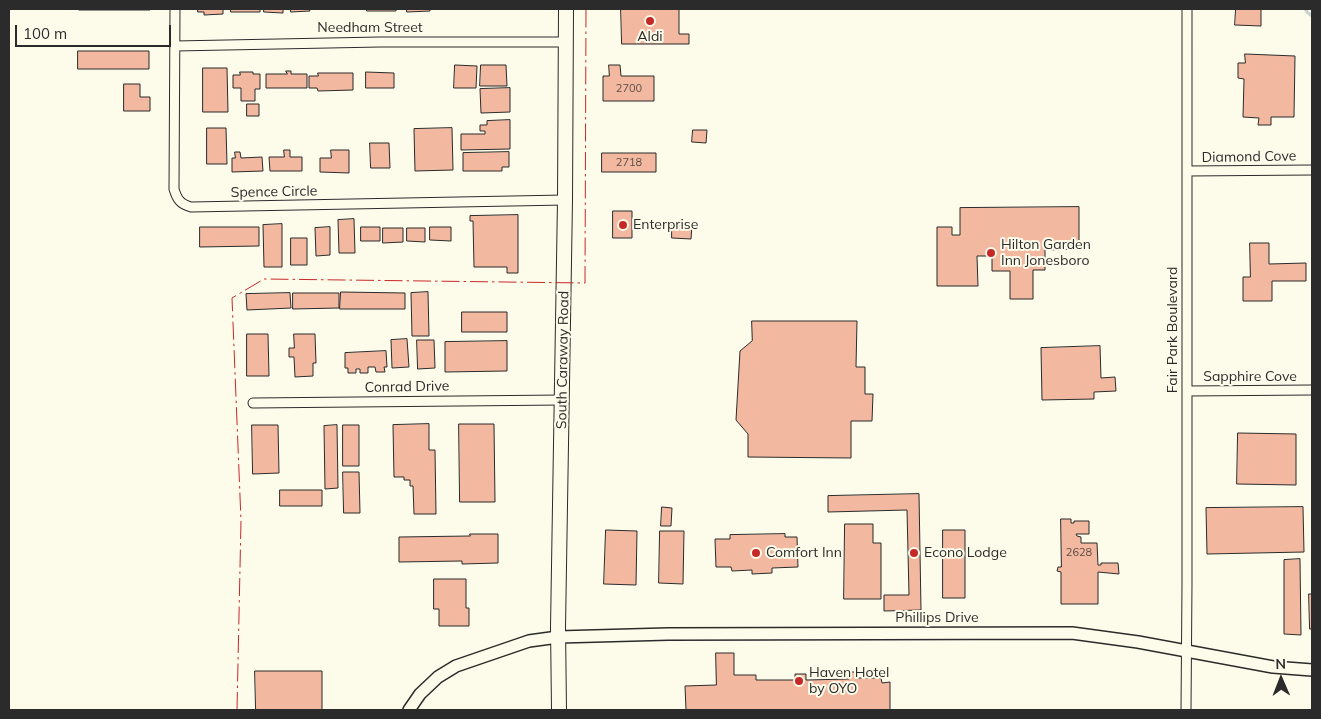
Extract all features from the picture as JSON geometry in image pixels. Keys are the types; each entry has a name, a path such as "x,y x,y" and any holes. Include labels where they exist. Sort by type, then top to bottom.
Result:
{"main road":[{"name":"South Caraway Road","path":"559,710 558,636 566,9"}],"street":[{"name":"Spence Circle","path":"175,9 174,189 178,200 184,205 200,207 565,200"},
{"name":"Fair Park Boulevard","path":"1186,710 1187,9"},
{"name":"Needham Street","path":"175,46 380,42 566,42"},
{"name":"Diamond Cove","path":"1187,171 1312,170"},
{"name":"Sapphire Cove","path":"1187,391 1312,390"},
{"name":"Conrad Drive","path":"253,403 562,400"},
{"name":"Phillips Drive","path":"410,710 420,694 438,677 456,666 529,641 558,636 1072,633 1138,642 1273,667 1312,670"}],"building":[{"path":"150,9 150,10 79,10"},
{"path":"198,9 223,9 223,14 204,15 204,12 198,12"},
{"path":"231,9 260,9 260,12 231,12"},
{"path":"264,9 283,9 283,13 264,12"},
{"path":"291,9 309,9 310,11 291,12"},
{"path":"367,9 396,9 396,11 367,11"},
{"path":"407,9 430,9 430,11 407,12"},
{"name":"Aldi","path":"621,9 679,9 679,34 689,34 689,44 622,44"},
{"path":"1236,9 1261,9 1261,26 1235,25"},
{"path":"78,51 149,51 149,69 78,69"},
{"path":"1245,54 1295,56 1294,117 1271,117 1271,125 1258,125 1259,118 1243,117 1244,79 1238,78 1238,63 1245,63"},
{"path":"455,65 477,66 476,88 454,88"},
{"path":"481,65 506,65 507,86 480,86"},
{"path":"609,65 620,65 621,76 654,76 654,101 603,101 603,76 609,76"},
{"path":"203,68 227,68 228,112 203,112"},
{"path":"286,71 291,71 291,74 307,74 307,88 266,88 266,74 287,74"},
{"path":"240,72 260,74 260,89 255,89 255,101 241,101 241,88 233,88 233,75 240,75"},
{"path":"366,72 394,73 394,88 366,88"},
{"path":"318,73 353,73 353,90 318,91 317,88 309,88 309,76 318,76"},
{"path":"124,84 140,84 140,97 150,97 150,111 124,111"},
{"path":"510,88 510,112 481,113 480,89"},
{"path":"247,104 259,104 259,116 247,116"},
{"path":"510,120 510,149 461,150 461,134 485,134 485,131 480,131 480,125 487,125 487,121"},
{"path":"207,128 226,128 227,164 207,164"},
{"path":"452,128 453,170 415,171 414,129"},
{"path":"693,130 707,130 706,143 692,142"},
{"path":"370,143 389,143 390,168 371,168"},
{"path":"284,150 290,150 290,157 302,157 302,171 270,171 269,157 284,157"},
{"path":"331,150 349,150 349,173 320,172 320,158 331,158"},
{"path":"235,152 240,152 241,158 262,157 263,171 232,172 232,158 235,158"},
{"path":"509,152 509,167 502,167 502,171 463,171 463,153"},
{"path":"602,153 656,153 656,172 602,172"},
{"name":"Hilton Garden Inn Jonesboro","path":"1079,207 1079,249 1045,250 1045,270 1033,270 1033,299 1010,299 1010,271 992,271 992,256 977,256 978,286 937,286 937,227 952,227 952,235 960,235 960,208"},
{"name":"Enterprise","path":"613,211 632,211 632,238 613,238"},
{"path":"518,215 518,273 507,273 507,267 474,267 473,221 470,221 470,216"},
{"path":"354,219 355,253 339,253 338,220"},
{"path":"282,224 282,267 264,267 263,225"},
{"path":"672,225 692,225 691,239 672,238"},
{"path":"200,227 259,227 259,246 200,247"},
{"path":"330,227 330,255 316,256 315,228"},
{"path":"361,227 380,227 380,241 361,241"},
{"path":"430,227 451,227 451,241 430,240"},
{"path":"383,228 403,228 403,242 383,243"},
{"path":"407,228 425,228 425,242 407,241"},
{"path":"291,238 307,238 307,265 291,265"},
{"path":"1250,243 1269,243 1269,264 1306,263 1306,281 1272,281 1272,301 1243,301 1243,277 1250,277"},
{"path":"341,292 405,293 405,309 340,309"},
{"path":"428,292 429,336 412,336 411,293"},
{"path":"290,293 291,308 247,310 246,294"},
{"path":"293,293 339,293 339,308 293,309"},
{"path":"462,312 507,312 507,332 462,332"},
{"path":"752,321 857,321 856,367 865,367 865,394 873,394 872,421 851,421 851,458 748,457 748,434 736,420 740,351 752,341"},
{"path":"247,334 268,334 269,376 247,376"},
{"path":"294,334 315,334 316,363 313,363 313,376 295,377 294,357 289,357 289,348 294,348"},
{"path":"407,339 409,367 392,368 391,340"},
{"path":"417,340 434,340 435,368 418,369"},
{"path":"507,341 507,371 445,372 445,342"},
{"path":"1100,346 1101,378 1115,377 1116,391 1094,392 1094,399 1042,400 1041,348"},
{"path":"386,351 387,367 384,367 385,372 376,372 375,367 368,367 368,373 360,373 360,369 356,369 356,373 348,373 348,368 345,368 345,353"},
{"path":"429,424 429,450 435,450 436,514 414,514 413,486 410,486 410,480 404,480 404,477 394,477 393,425"},
{"path":"459,424 494,424 495,502 460,502"},
{"path":"252,425 278,425 279,473 253,474"},
{"path":"337,425 338,488 325,489 324,426"},
{"path":"343,425 359,425 359,466 343,466"},
{"path":"1238,433 1296,434 1296,485 1237,484"},
{"path":"343,472 359,472 360,513 344,513"},
{"path":"280,490 322,490 322,506 280,506"},
{"name":"Econo Lodge","path":"919,494 921,610 884,611 884,595 909,595 907,510 828,512 828,496"},
{"path":"662,507 672,508 671,526 661,526"},
{"path":"1303,507 1304,552 1207,554 1206,508"},
{"path":"1061,519 1071,519 1071,523 1074,523 1074,521 1089,521 1089,534 1076,534 1081,537 1081,543 1097,543 1098,565 1101,565 1101,563 1118,563 1119,574 1098,572 1098,604 1061,604 1061,572 1057,571 1058,567 1061,567"},
{"path":"845,524 873,524 873,543 881,543 881,599 844,599"},
{"path":"606,530 637,531 636,585 604,584"},
{"path":"943,530 965,530 965,598 943,598"},
{"path":"660,531 684,531 683,584 659,583"},
{"path":"470,534 498,534 498,563 462,564 462,561 399,562 399,537 470,536"},
{"name":"Comfort Inn","path":"785,534 785,537 797,537 798,567 772,568 772,573 752,574 752,570 732,571 731,567 716,567 715,539 730,539 730,535"},
{"path":"1300,559 1301,635 1284,634 1284,560"},
{"path":"434,579 466,579 466,608 469,608 469,626 439,626 439,609 434,609"},
{"path":"1309,594 1312,594 1312,629 1310,629"},
{"name":"Haven Hotel by OYO","path":"716,653 734,653 734,675 756,675 756,680 795,680 795,674 806,674 806,680 849,679 849,672 857,672 857,678 881,678 882,683 890,682 890,710 686,710 685,686 716,685"},
{"path":"255,671 322,671 322,710 256,710"}],"waterway":[{"path":"1305,9 1312,16"}],"power":[{"path":"237,710 241,521 232,298 264,279 585,283 586,9"}],"place":[{"name":"Aldi","path":"650,21"},
{"name":"Enterprise","path":"623,225"},
{"name":"Hilton Garden Inn Jonesboro","path":"991,253"},
{"name":"Comfort Inn","path":"756,553"},
{"name":"Econo Lodge","path":"914,553"},
{"name":"Haven Hotel by OYO","path":"799,681"}]}
